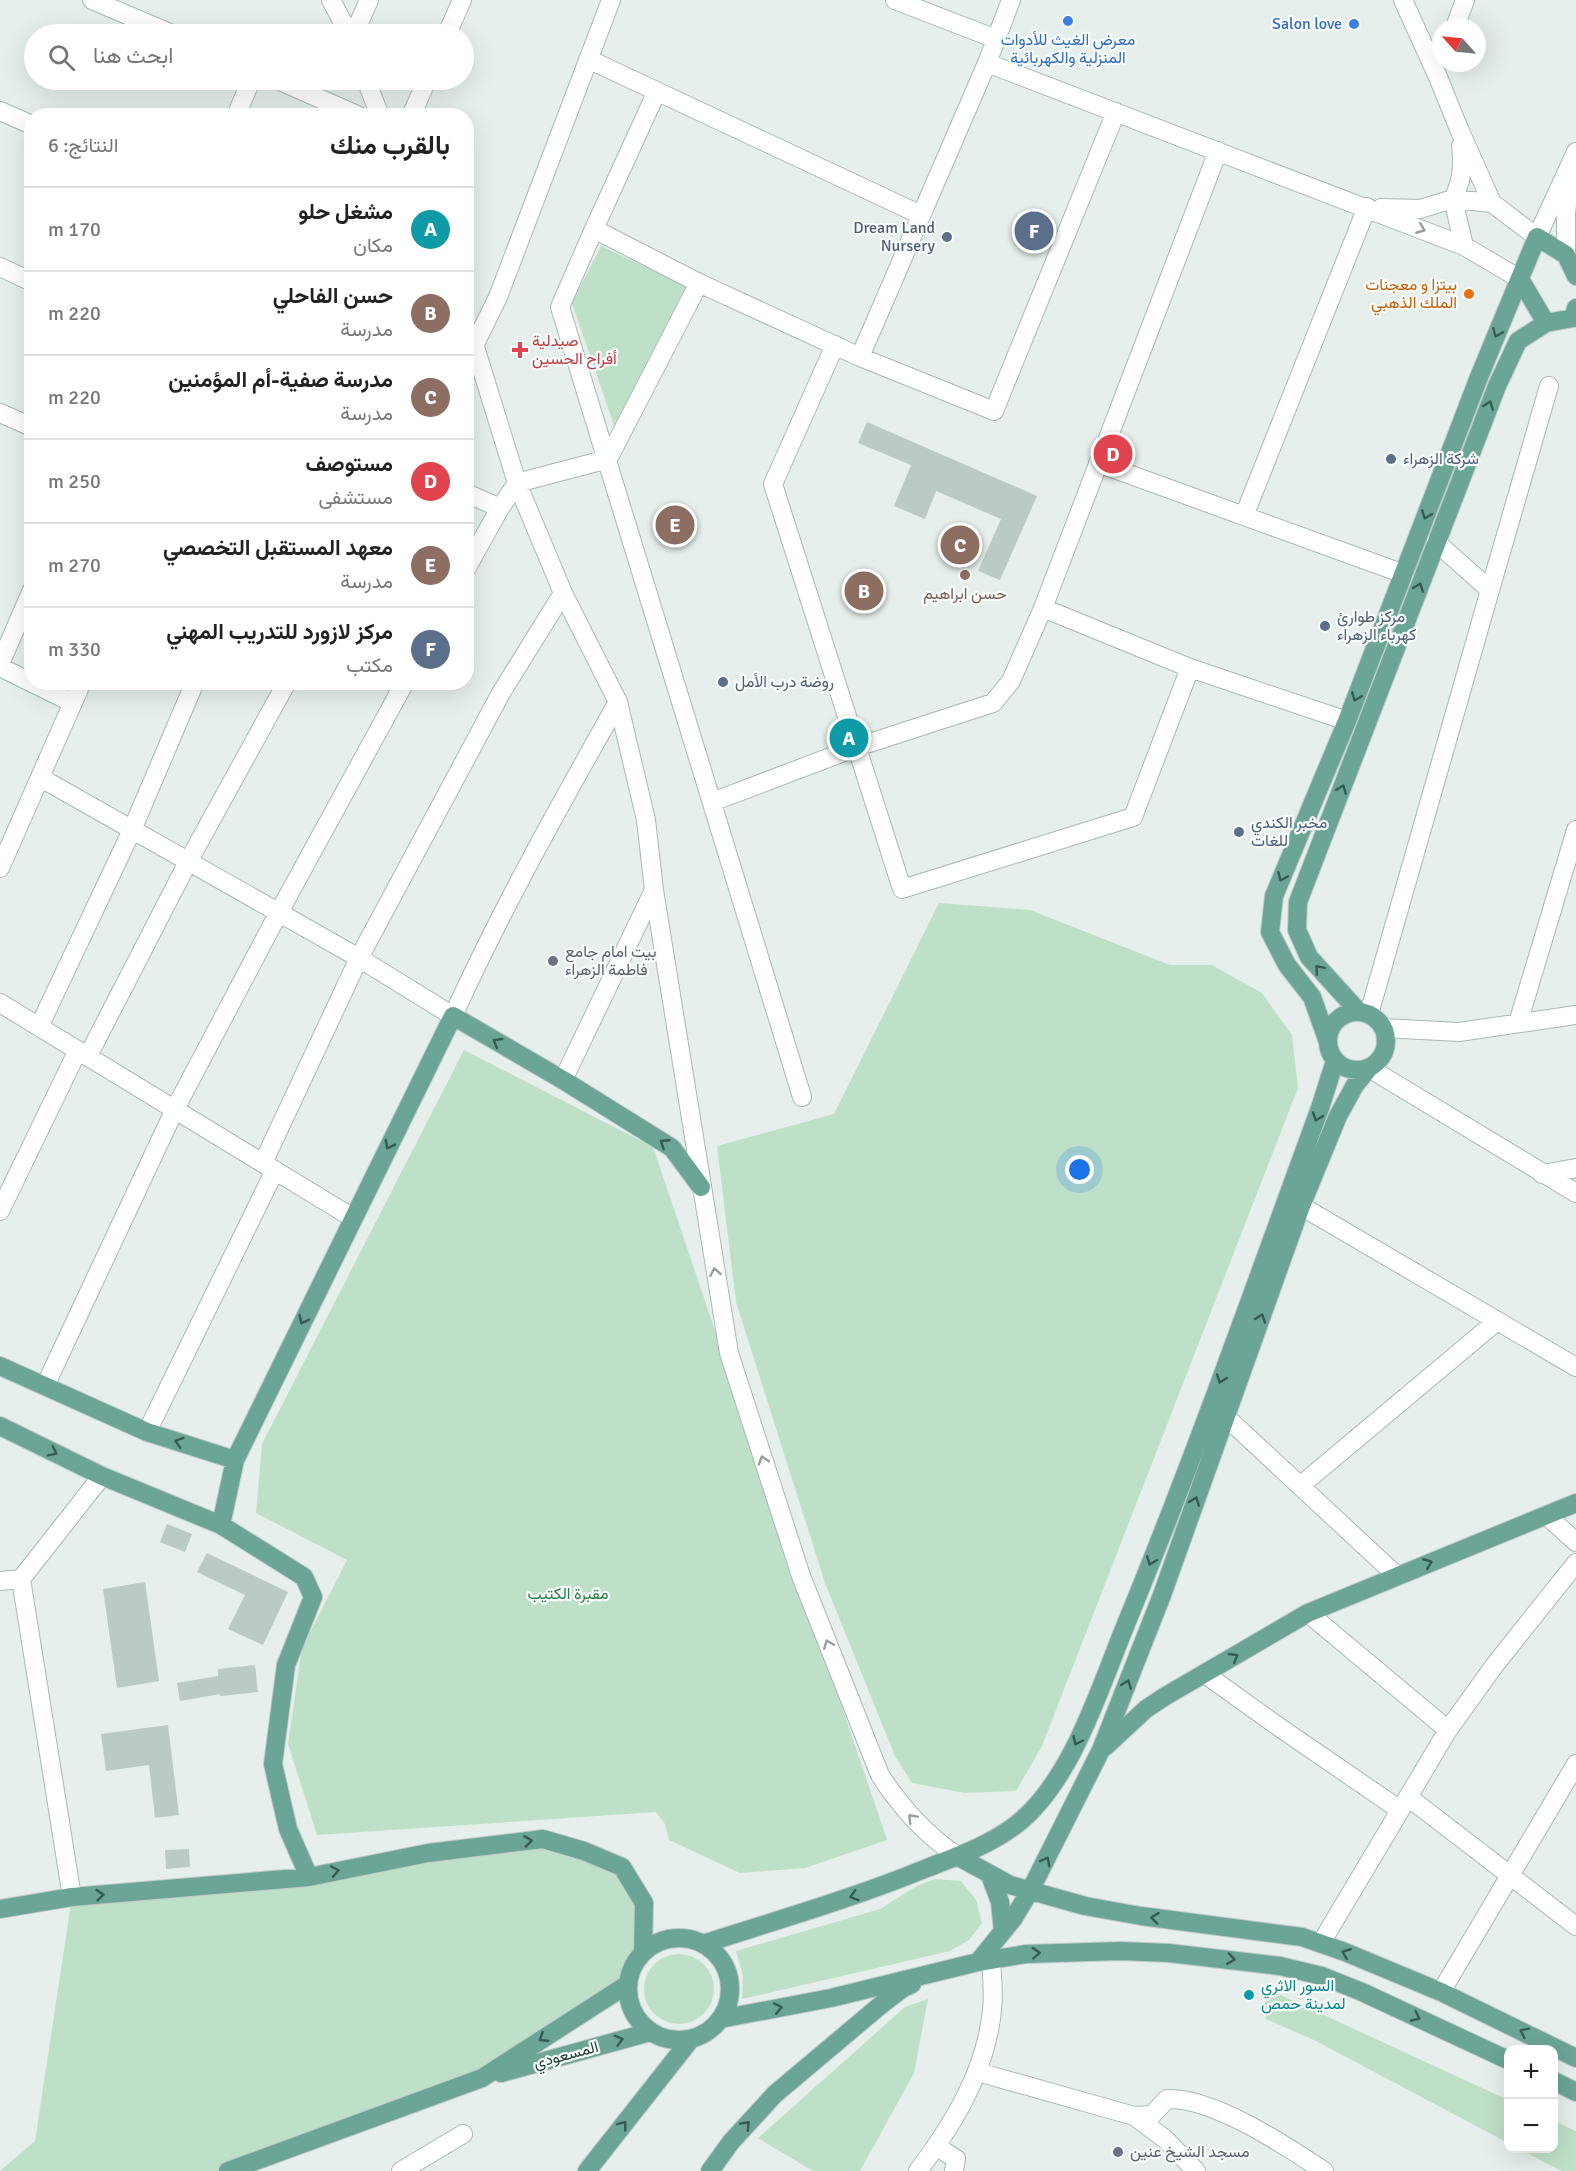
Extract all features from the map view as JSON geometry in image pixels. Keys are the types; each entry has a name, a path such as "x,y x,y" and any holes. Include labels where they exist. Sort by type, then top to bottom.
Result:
{"main road":[{"path":"1369,1068 1351,1070 1335,1061 1330,1052 1312,997 1287,965 1270,932 1274,896 1347,721 1479,377 1537,237 1566,255 1576,276"},
{"path":"1520,279 1546,323"},
{"path":"985,1961 1030,1891 1101,1750 1161,1595 1301,1206 1338,1116 1355,1085 1377,1062 1386,1047 1383,1028 1377,1020 1364,1013 1309,957 1297,930 1298,902 1497,386 1518,341 1546,323 1575,316"},
{"path":"1328,1042 1330,1030 1337,1020 1347,1013 1364,1013"},
{"path":"222,1525 235,1460 453,1016 564,1080 672,1148 701,1187"},
{"path":"703,1944 867,1892 957,1856 1000,1836 1019,1822 1044,1796 1068,1760 1155,1552 1312,1130 1335,1061"},
{"path":"0,1366 147,1432 235,1460"},
{"path":"0,1426 102,1476 222,1525 304,1577 313,1597 286,1665 273,1764 288,1829 309,1877"},
{"path":"1101,1750 1146,1709 1164,1697 1308,1613 1576,1503"},
{"path":"0,1908 72,1898 309,1877 428,1853 543,1839 584,1851 622,1867 644,1903 643,1953"},
{"path":"957,1856 1010,1885 1113,1912 1280,1933 1321,1943 1442,1992 1576,2058"},
{"path":"990,1875 1000,1902 1003,1931"},
{"path":"587,2171 691,2039 707,2031 720,2019 728,2003 730,1986 726,1969 717,1955 703,1944 688,1938 672,1938 656,1943 643,1953 633,1967 628,1984 628,1998 632,2011 650,2032 670,2039 691,2039"},
{"path":"720,2019 831,1998 985,1961 1026,1954 1121,1951 1216,1957 1301,1970 1342,1983 1504,2058"},
{"path":"710,2171 731,2142 775,2094 903,1988 935,1973"},
{"path":"228,2171 482,2078 628,1984"},
{"name":"المسعودي","path":"482,2078 650,2032"},
{"path":"1558,2083 1576,2092"}],"street":[{"path":"331,0 344,24"},
{"path":"358,24 369,0"},
{"path":"451,24 462,0"},
{"path":"474,348 498,297 611,0"},
{"path":"895,0 996,39"},
{"path":"860,357 987,63 1011,0"},
{"path":"1458,18 1465,0"},
{"path":"1399,1 1432,55"},
{"path":"100,2 150,24"},
{"path":"588,59 921,215"},
{"path":"987,63 1464,246 1520,279"},
{"path":"1442,72 1459,129 1492,203 1537,237 1574,158"},
{"path":"239,108 247,90"},
{"path":"296,90 328,108"},
{"path":"370,90 377,108"},
{"path":"415,108 423,90"},
{"path":"657,91 561,307 802,1097"},
{"path":"0,111 24,122"},
{"path":"594,229 699,283 860,357 993,411 1116,112"},
{"path":"1459,129 1463,163 1459,187 1453,199 1464,246"},
{"path":"712,802 857,747 993,703 1011,681 1043,608 1218,151"},
{"path":"1566,255 1566,213 1574,158"},
{"path":"1367,207 1420,208 1453,199 1492,203"},
{"path":"1244,516 1367,207"},
{"path":"0,267 24,278"},
{"path":"474,555 517,483 608,459 699,283"},
{"path":"836,345 773,484 902,889 1133,817 1190,668"},
{"path":"474,362 517,483 563,593 618,702 646,820 654,890 729,1353 801,1576 880,1775 914,1820 957,1856"},
{"path":"1364,1013 1549,386"},
{"path":"0,413 24,424"},
{"path":"1098,463 1404,574"},
{"path":"474,497 500,508"},
{"path":"1436,542 1490,590"},
{"path":"147,1432 269,1167 359,958 501,693 563,593"},
{"path":"1043,608 1190,668 1347,721"},
{"path":"24,609 0,665 24,677"},
{"path":"48,690 73,703"},
{"path":"0,868 79,690"},
{"path":"39,1027 132,830 192,690"},
{"path":"0,1211 83,1053 283,690"},
{"path":"45,1386 175,1109 401,690"},
{"path":"41,778 359,958 453,1016 478,960 524,871 618,702"},
{"path":"1518,1023 1572,856 1576,830"},
{"path":"564,1080 654,890"},
{"path":"0,1003 353,1218"},
{"path":"1383,1028 1459,1032 1576,1015"},
{"path":"1369,1068 1576,1193"},
{"path":"1542,1174 1576,1168"},
{"path":"1301,1206 1576,1367"},
{"path":"1300,1486 1497,1321"},
{"path":"1226,1416 1397,1576"},
{"path":"0,1581 21,1579 102,1476"},
{"path":"1546,1515 1576,1542"},
{"path":"1321,1943 1448,1730 1494,1666 1576,1563"},
{"path":"21,1579 72,1898"},
{"path":"1308,1613 1448,1730"},
{"path":"1205,1674 1279,1727 1404,1804 1509,1875 1576,1926"},
{"path":"1442,1992 1576,1764"},
{"path":"918,2171 936,2146 978,2072 992,2011 985,1961"},
{"path":"978,2072 1134,2116 1152,2115 1167,2098 1198,2103 1272,2138 1324,2171"},
{"path":"1134,2116 1165,2139 1196,2171"},
{"path":"401,2171 463,2134"},
{"path":"936,2146 956,2159 954,2171"}],"green space":[{"path":"601,246 686,286 615,428 572,303"},
{"path":"939,903 1030,910 1170,965 1212,965 1262,993 1292,1035 1298,1088 1042,1746 1016,1791 965,1793 912,1783 895,1756 825,1583 736,1302 717,1146 834,1114"},
{"name":"مقبرة الكتيب","path":"464,1050 653,1147 887,1840 805,1868 740,1873 669,1840 665,1824 656,1812 317,1835 288,1744 302,1648 347,1560 256,1513 262,1444"},
{"path":"543,1839 622,1867 644,1903 643,1952 633,1967 628,1984 482,2078 228,2171 0,2171 35,2141 72,1897"},
{"path":"935,1879 961,1881 976,1900 982,1923 969,1940 950,1951 742,1999 743,1975 736,1951 880,1909 917,1886"},
{"path":"679,1954 698,1960 708,1970 714,1989 708,2008 698,2018 679,2024 660,2018 650,2008 644,1989 650,1970 660,1960"},
{"path":"1274,1992 1504,2098 1504,2141 1316,2041 1266,2019 1263,2005"},
{"path":"928,1999 914,2073 860,2171 813,2171 758,2138 905,2007"},
{"path":"1558,2123 1576,2131 1576,2171 1561,2171 1527,2153 1558,2153"}],"building":[{"path":"867,422 1037,496 1000,580 978,571 1001,519 936,491 925,519 894,506 911,465 858,443"},
{"path":"167,1524 192,1534 185,1552 160,1542"},
{"path":"207,1553 288,1592 263,1645 228,1629 245,1595 197,1572"},
{"path":"145,1582 159,1681 117,1688 103,1589"},
{"path":"255,1665 258,1692 220,1696 220,1694 180,1701 177,1683 218,1676 218,1669"},
{"path":"168,1725 179,1815 155,1818 149,1765 106,1771 101,1734"},
{"path":"189,1849 190,1867 166,1869 165,1850"}],"place":[{"name":"معرض الغيث للأدوات المنزلية والكهربائية","path":"1068,21"},
{"name":"Salon love","path":"1354,24"},
{"name":"مركز لازورد للتدريب المهني","path":"1034,231"},
{"name":"Dream Land Nursery","path":"947,237"},
{"name":"بيتزا و معجنات الملك الذهبي","path":"1469,294"},
{"name":"صيدلية أفراح الحسين","path":"520,350"},
{"name":"مستوصف","path":"1113,454"},
{"name":"شركة الزهراء","path":"1391,459"},
{"name":"معهد المستقبل التخصصي","path":"675,525"},
{"name":"مدرسة صفية-أم المؤمنين","path":"960,545"},
{"name":"حسن ابراهيم","path":"965,575"},
{"name":"حسن الفاحلي","path":"864,591"},
{"name":"مركز طوارئ كهرباء الزهراء","path":"1325,626"},
{"name":"روضة درب الأمل","path":"723,682"},
{"name":"مشغل حلو","path":"849,738"},
{"name":"مخبر الكندي للغات","path":"1239,832"},
{"name":"بيت امام جامع فاطمة الزهراء","path":"553,961"},
{"name":"السور الاثري لمدينة حمص","path":"1249,1995"},
{"name":"مسجد الشيخ عنين","path":"1118,2152"}]}
